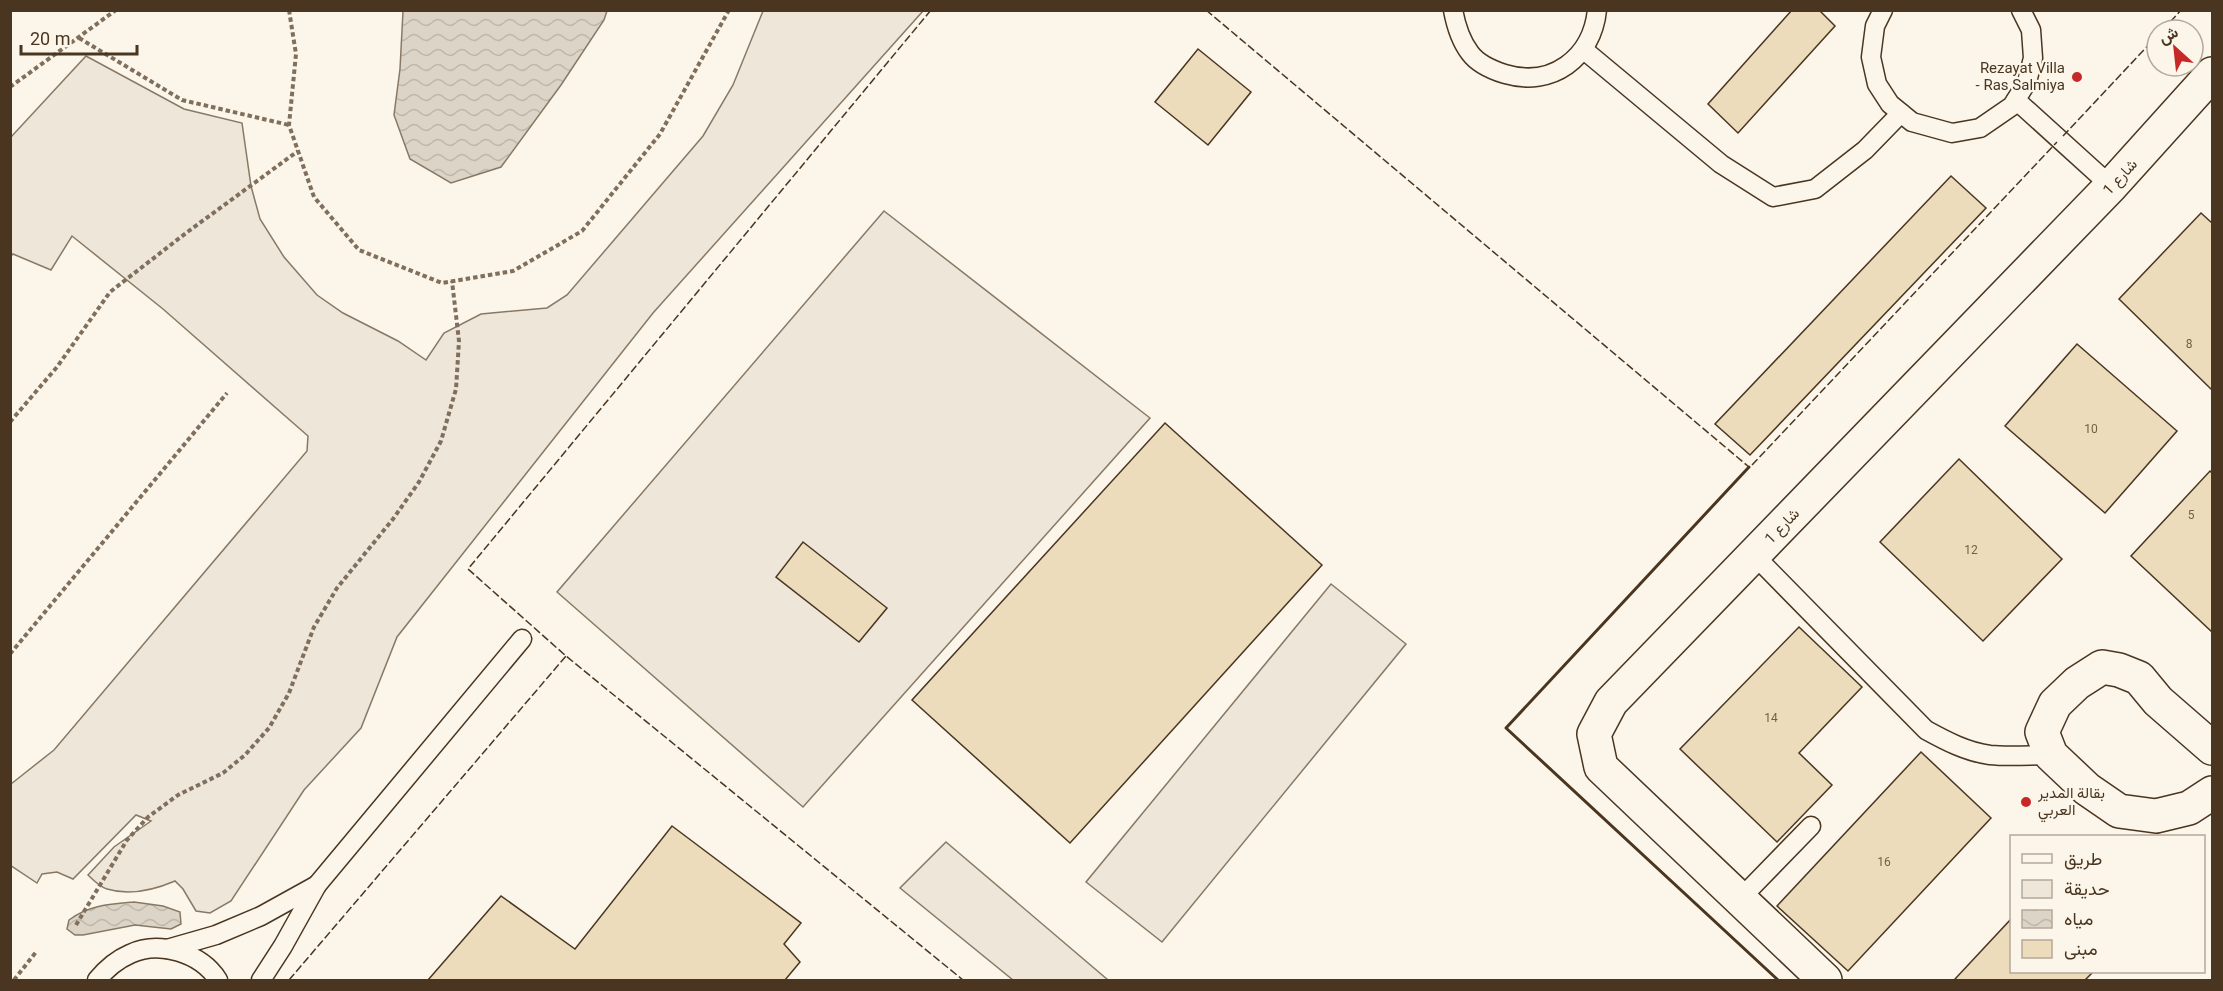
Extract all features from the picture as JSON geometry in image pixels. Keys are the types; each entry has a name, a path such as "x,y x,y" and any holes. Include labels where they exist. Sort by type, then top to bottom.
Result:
{"street":[{"name":"شارع 1","path":"1825,981 1601,767 1594,734 1611,702 2111,186 2212,74"},
{"path":"2212,747 2158,701 2139,678 2119,670 2102,667 2078,682 2055,704 2042,732 2051,755 2087,789 2119,811 2156,816 2189,808 2212,793"}],"lane":[{"path":"1453,10 1458,33 1471,55 1490,70 1519,78 1545,76 1568,65 1584,50 1595,27 1597,10"},
{"path":"1883,10 1875,26 1871,57 1877,84 1890,104 1912,122 1952,133 1980,128 2012,106 2027,82 2033,58 2031,30 2021,10"},
{"path":"1584,50 1721,164 1773,197 1815,189 1865,150 1901,113"},
{"path":"2016,100 2111,186"},
{"path":"1754,555 1926,730 1948,742 1990,755 2051,755"},
{"path":"261,981 317,885 522,639"},
{"path":"1740,899 1811,826"},
{"path":"97,981 108,967 130,953 144,949 167,949 216,935 261,916 317,885"},
{"path":"167,949 192,957 213,972 218,981"}],"path":[{"path":"10,87 116,10"},
{"path":"289,10 297,54 289,125 314,197 359,250 442,283 513,271 582,231 660,134 729,10"},
{"path":"79,38 182,100 289,125"},
{"path":"10,422 57,367 110,292 298,151"},
{"path":"76,925 127,840 148,817 178,795 222,773 246,755 269,728 289,693 314,627 337,588 393,519 419,482 441,441 456,389 459,341 452,281"},
{"path":"10,654 227,393"},
{"path":"14,981 36,952"}],"green space":[{"path":"763,11 923,11 653,313 397,637 361,728 304,790 231,901 210,913 196,911 183,889 175,881 150,889 124,892 107,889 94,881 88,875 114,847 151,821 136,815 73,879 57,872 42,874 37,883 10,865 11,784 54,750 307,451 308,436 163,309 72,236 51,270 13,254 11,256 11,137 86,56 184,109 242,123 251,186 260,219 284,257 317,295 343,313 398,341 426,360 444,333 481,314 547,308 567,295 703,136 733,85"},
{"path":"884,211 1150,418 803,807 557,592"},
{"path":"1331,584 1406,644 1162,942 1086,882"},
{"path":"946,842 1108,980 1013,980 900,888"}],"water":[{"path":"403,10 607,11 604,20 561,85 501,167 451,183 410,159 394,115 400,69"},
{"path":"134,902 163,906 180,912 181,924 171,929 135,925 83,935 75,935 67,929 69,920 84,911"}],"building":[{"path":"1792,10 1819,10 1835,26 1738,133 1708,104"},
{"path":"1198,49 1251,92 1208,145 1155,102"},
{"path":"1951,176 1986,208 1750,455 1715,424"},
{"path":"2201,213 2212,223 2212,390 2119,299"},
{"path":"2077,344 2177,431 2105,513 2005,426"},
{"path":"1165,423 1322,565 1070,843 912,700"},
{"path":"1959,459 2062,559 1983,641 1880,542"},
{"path":"2210,471 2212,473 2212,632 2131,556"},
{"path":"803,542 887,608 859,642 776,577"},
{"path":"1799,627 1862,687 1799,753 1832,785 1777,842 1680,749"},
{"path":"1921,752 1991,818 1848,971 1777,906"},
{"path":"672,826 801,923 784,944 800,962 785,980 428,980 501,896 575,949"},
{"path":"2010,920 2010,973 2092,973 2085,980 1955,979"}],"fence":[{"path":"931,10 468,569 566,656 963,980"},
{"path":"1206,10 1749,467"},
{"path":"2174,18 2181,10"},
{"path":"2063,136 2145,49"},
{"path":"1752,465 2057,142"},
{"path":"289,980 566,656"}],"wall":[{"path":"1749,467 1506,728 1778,980"}],"place":[{"name":"Rezayat Villa - Ras Salmiya","path":"2077,77"},
{"name":"بقالة المدير العربي","path":"2026,802"}]}
